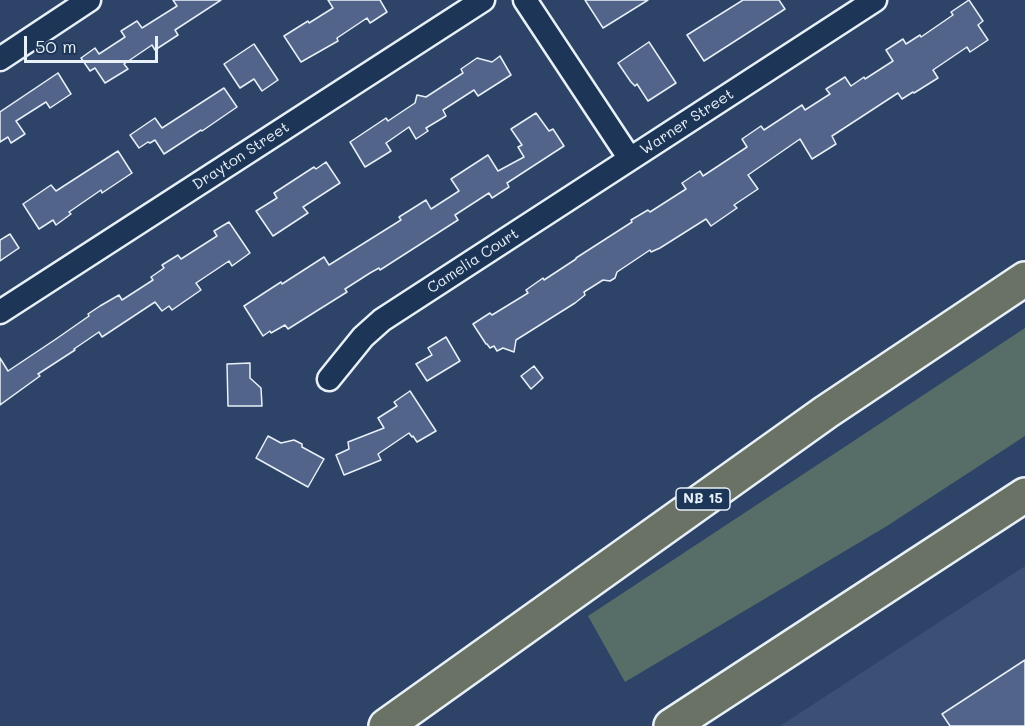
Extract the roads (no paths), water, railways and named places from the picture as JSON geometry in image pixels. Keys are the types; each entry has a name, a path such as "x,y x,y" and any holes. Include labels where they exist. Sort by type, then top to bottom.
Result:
{"highway":[{"name":"NB 15","path":"386,726 826,412 1025,279"},
{"path":"671,726 1025,495"}],"street":[{"path":"0,59 89,0"},
{"name":"Drayton Street","path":"0,312 483,0"},
{"name":"Warner Street","path":"525,0 630,159 875,0"},
{"name":"Camelia Court","path":"329,379 363,337 382,320 630,159"}]}
